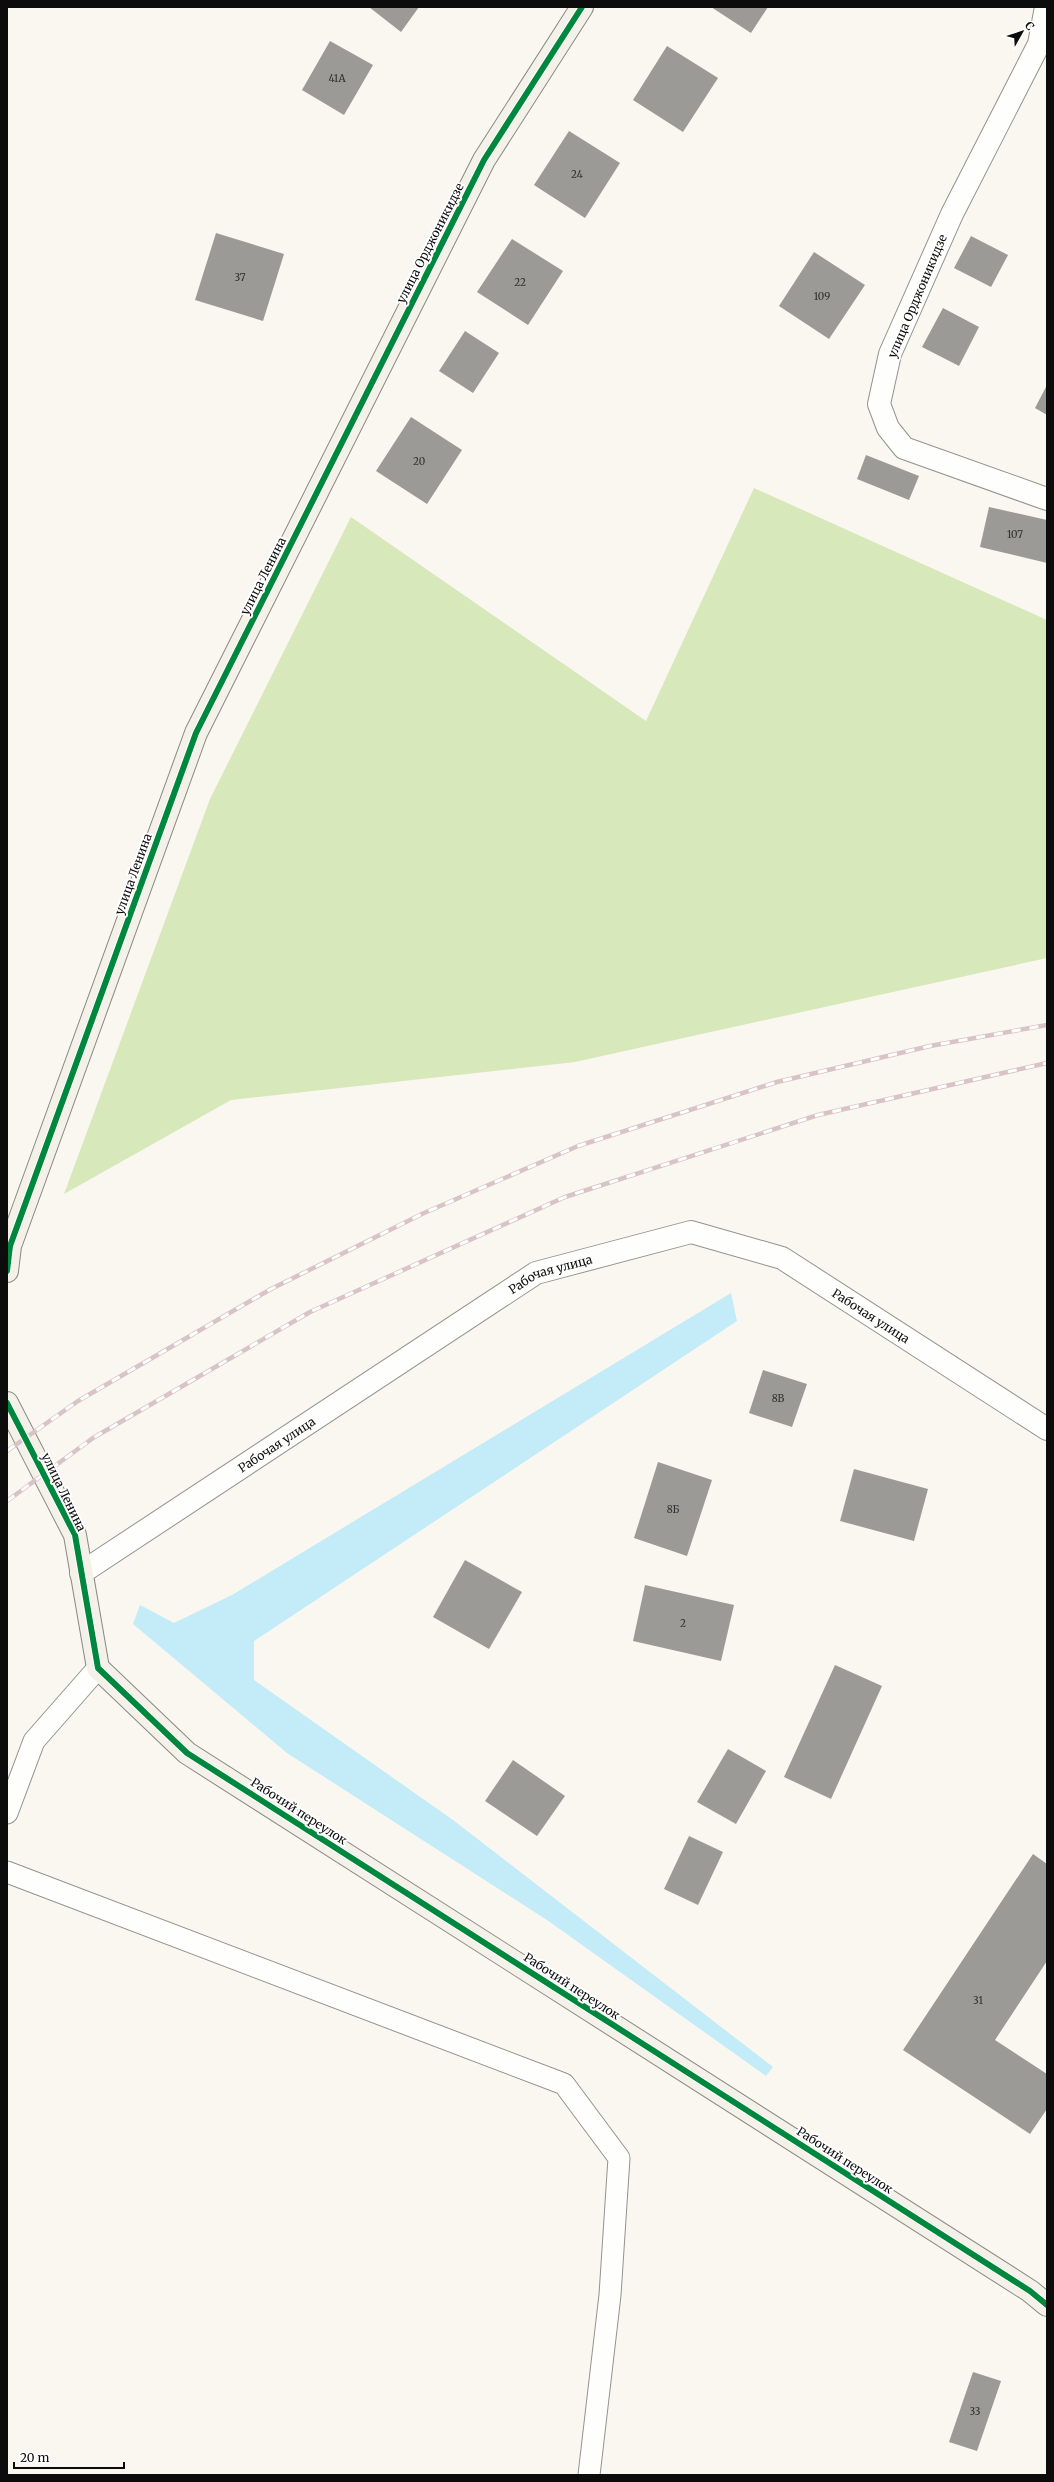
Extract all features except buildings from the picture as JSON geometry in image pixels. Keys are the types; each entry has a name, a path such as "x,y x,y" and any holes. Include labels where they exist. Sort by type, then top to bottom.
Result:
{"street":[{"name":"улица Орджоникидзе","path":"314,498 484,160 582,7"},
{"name":"улица Орджоникидзе","path":"1046,7 1038,44 952,214 890,354 879,404 888,428 904,448 1047,499"},
{"name":"улица Ленина","path":"7,1271 9,1245 196,733 314,498"},
{"name":"Рабочая улица","path":"81,1573 536,1273 691,1232 782,1258 1047,1429"},
{"name":"улица Ленина","path":"7,1402 74,1535 98,1668"},
{"name":"Рабочий переулок","path":"98,1668 187,1753 1030,2291 1047,2305"}],"lane":[{"path":"7,1814 34,1741 98,1668"},
{"path":"7,1872 564,2084 620,2158 610,2295 589,2475"}],"green space":[{"path":"754,488 1047,620 1047,958 575,1062 231,1100 64,1194 210,799 351,517 646,721"}],"water":[{"path":"731,1293 737,1321 254,1641 254,1680 453,1820 773,2067 766,2076 547,1920 287,1753 133,1624 140,1605 174,1623 232,1595"}],"railway":[{"path":"7,1451 78,1401 271,1289 424,1213 578,1146 777,1082 930,1046 1047,1025"},
{"path":"7,1501 93,1438 310,1312 565,1197 818,1115 1047,1063"}],"cycle path":[{"path":"7,1271 10,1246 196,733 484,160 582,7"},
{"path":"7,1403 75,1535 98,1668 187,1753 1030,2291 1047,2305"}]}
